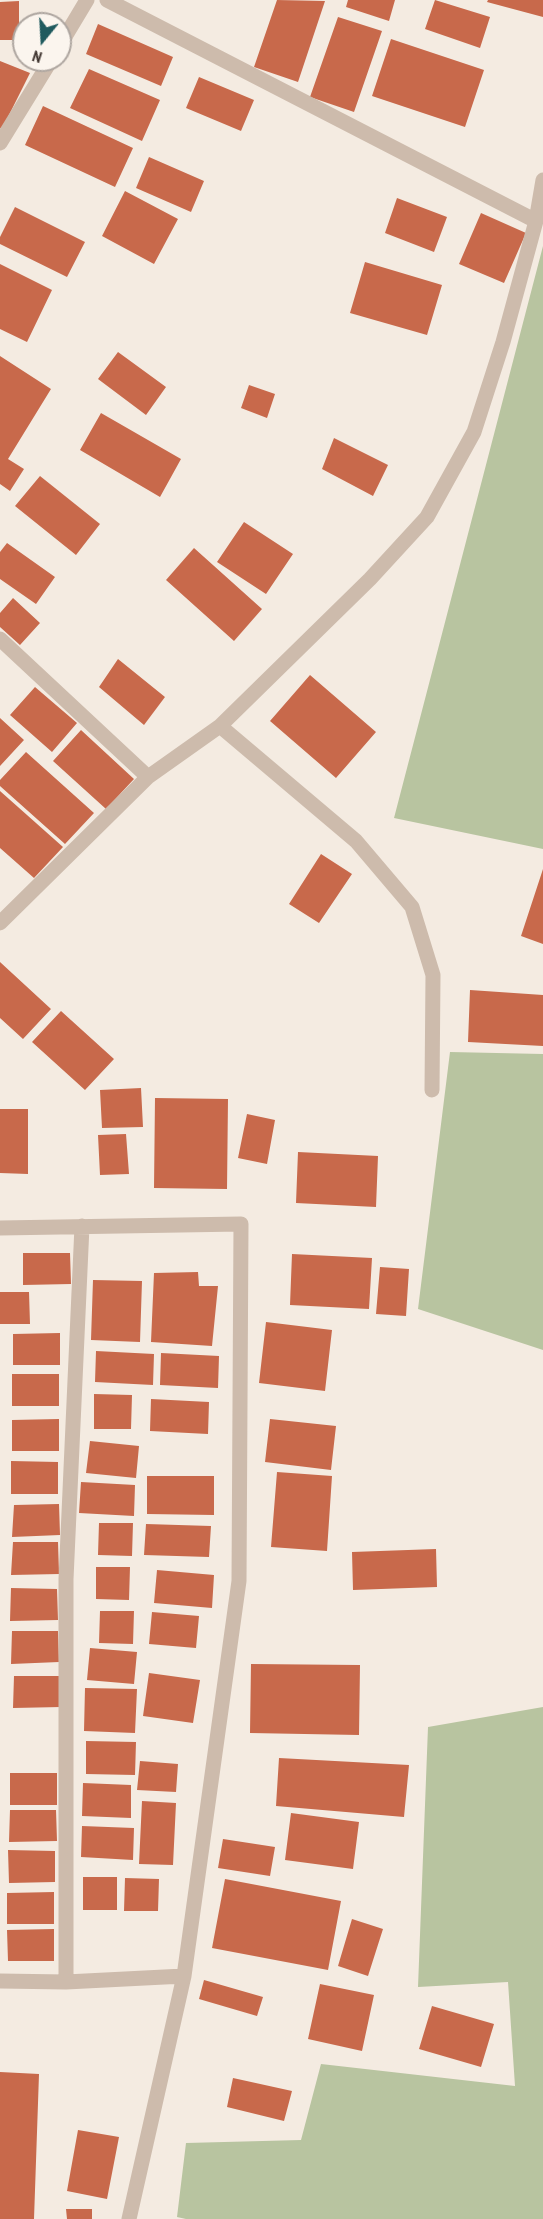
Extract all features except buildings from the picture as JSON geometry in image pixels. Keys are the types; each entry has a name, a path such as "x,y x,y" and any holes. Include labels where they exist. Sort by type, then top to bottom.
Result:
{"street":[{"path":"72,25 87,0"},
{"path":"107,0 536,221"},
{"path":"0,143 44,72"},
{"path":"0,923 148,777 220,726 370,579 427,517 474,432 503,342 536,221 543,180"},
{"path":"0,639 148,777"},
{"path":"220,726 356,841 412,907 433,975 432,1090"},
{"path":"0,1228 241,1224 239,1581 184,1976 129,2219"},
{"path":"66,1982 66,1579 82,1226"},
{"path":"0,1981 66,1982 184,1976"}],"green space":[{"path":"543,246 543,849 394,818"},
{"path":"450,1052 543,1054 543,1350 418,1309"},
{"path":"543,1707 543,2219 186,2219 177,2217 186,2143 301,2140 321,2064 515,2086 508,1982 418,1987 428,1727"}]}
